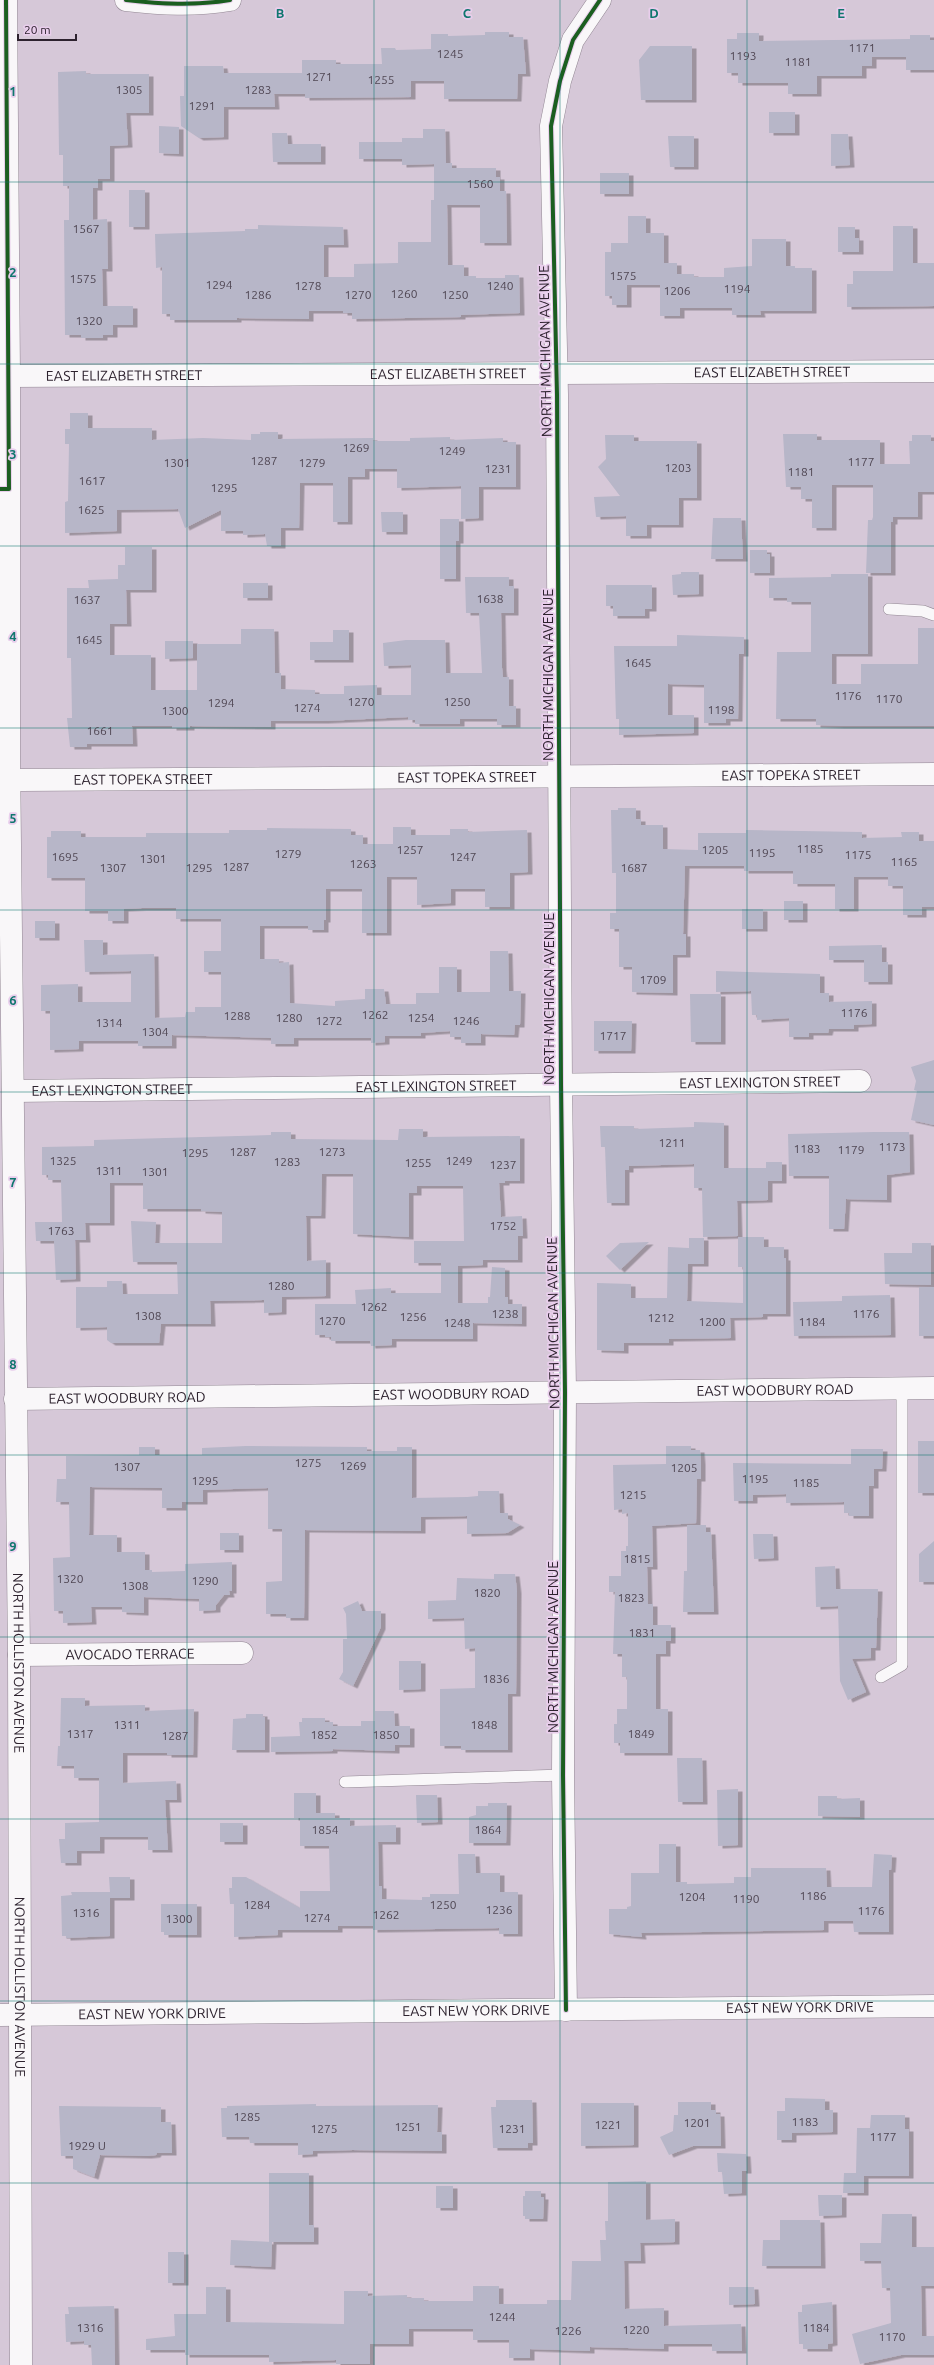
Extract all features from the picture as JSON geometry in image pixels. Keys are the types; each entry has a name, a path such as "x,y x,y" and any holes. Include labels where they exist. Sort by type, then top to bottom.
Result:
{"street":[{"name":"NORTH HOLLISTON AVENUE","path":"6,0 9,376 4,489 5,782 13,1091 7,1196 16,1399 9,1600 19,1655 9,2015 21,2365"},
{"path":"126,0 167,4 205,4 230,0"},
{"name":"NORTH MICHIGAN AVENUE","path":"566,2010 563,1775 565,1392 561,1084 556,374 551,126 560,80 573,40 600,0"},
{"name":"EAST ELIZABETH STREET","path":"9,376 934,371"},
{"name":"EAST TOPEKA STREET","path":"5,782 934,774"},
{"name":"EAST LEXINGTON STREET","path":"13,1091 860,1080"},
{"name":"EAST WOODBURY ROAD","path":"16,1399 934,1388"},
{"name":"AVOCADO TERRACE","path":"19,1655 242,1653"},
{"name":"EAST NEW YORK DRIVE","path":"9,2015 934,2006"}],"lane":[{"path":"889,609 923,611 934,615"},
{"path":"881,1677 902,1665 902,1388"},
{"path":"345,1782 563,1775"}],"building":[{"path":"485,32 509,32 509,37 523,37 526,74 518,74 517,99 444,99 444,81 411,81 411,97 305,98 305,94 274,94 275,107 224,107 224,137 199,138 181,126 180,96 184,96 184,66 223,66 224,73 302,73 302,60 336,60 336,64 382,64 381,48 395,48 396,50 431,49 431,34 448,34 448,36 485,35"},
{"path":"737,33 759,33 759,41 910,39 910,35 930,35 930,40 934,40 934,70 906,70 906,57 872,57 872,66 862,66 862,76 817,76 817,94 788,94 788,83 738,83 738,73 727,73 727,39 737,39"},
{"path":"650,46 692,46 692,100 641,100 639,60"},
{"path":"86,71 86,74 149,74 149,113 126,113 128,145 110,146 110,179 98,179 98,188 93,188 93,220 107,219 108,269 102,269 103,306 133,306 133,325 113,325 113,335 103,335 103,338 81,338 81,335 65,335 64,220 69,220 69,186 63,186 63,155 59,155 58,72"},
{"path":"769,112 795,112 795,133 769,133"},
{"path":"159,126 179,127 179,154 159,153"},
{"path":"423,129 445,129 446,163 452,163 452,168 496,168 496,177 500,177 500,191 506,191 507,243 480,243 480,205 447,205 448,265 464,265 464,276 476,276 476,278 505,278 505,275 519,275 520,313 461,315 461,317 352,319 352,313 343,313 343,311 309,311 309,319 237,318 237,320 170,320 170,314 162,314 162,267 156,268 155,234 245,231 245,229 258,229 258,225 343,227 344,245 324,245 324,277 354,277 354,264 398,263 398,242 431,242 431,200 434,200 434,164 402,165 402,159 359,159 359,142 402,142 402,138 423,138"},
{"path":"272,133 287,133 288,144 321,144 321,162 273,162"},
{"path":"831,134 848,134 850,165 831,166"},
{"path":"668,136 694,136 694,167 670,167"},
{"path":"600,173 629,173 629,194 600,194"},
{"path":"129,190 145,190 145,227 129,227"},
{"path":"628,216 646,216 646,233 664,233 664,263 677,263 677,274 694,274 694,277 724,277 724,268 752,266 752,239 786,239 786,266 795,266 795,268 812,268 812,311 760,311 761,315 732,315 732,308 680,308 680,316 660,316 660,285 627,285 627,305 612,305 612,296 605,296 605,252 611,252 611,243 628,243"},
{"path":"893,226 913,226 913,263 934,263 934,306 847,307 847,284 853,284 853,271 893,271"},
{"path":"838,227 855,227 855,238 859,238 859,252 838,252"},
{"path":"70,413 88,413 88,428 152,428 152,440 203,438 251,440 251,434 260,434 260,432 278,432 278,439 373,438 373,441 410,441 410,438 450,437 450,440 503,438 503,442 516,442 516,487 479,487 479,518 461,519 461,486 397,488 397,469 365,469 365,477 348,477 348,522 333,522 333,483 300,483 299,528 281,528 281,546 267,546 265,534 243,535 243,531 221,531 221,510 185,528 178,509 117,510 117,531 65,533 65,502 68,501 69,444 65,444 65,429 70,429"},
{"path":"783,434 817,434 817,440 880,440 880,464 910,464 909,441 912,441 912,435 931,435 931,441 934,441 934,492 918,492 918,517 893,517 893,522 891,522 891,573 866,573 868,520 872,520 873,517 873,485 832,485 832,528 812,528 812,499 801,499 801,487 786,487"},
{"path":"605,435 634,435 634,441 697,441 697,498 679,498 679,525 647,525 647,536 626,536 626,516 596,517 594,497 620,496 598,467 606,459"},
{"path":"381,512 403,512 403,532 382,532"},
{"path":"713,518 741,518 743,559 711,559"},
{"path":"440,519 459,519 459,541 456,541 456,579 440,579"},
{"path":"125,547 152,547 152,590 126,590 127,624 110,624 110,655 151,655 151,690 197,690 197,644 241,644 241,629 274,629 275,673 281,673 281,689 315,690 315,694 344,694 344,686 377,685 377,695 411,695 411,665 384,666 383,643 406,640 445,640 446,673 482,673 479,613 466,613 465,577 509,577 509,586 514,586 514,613 501,613 502,668 503,677 509,677 509,706 516,706 516,725 497,725 497,719 460,719 460,724 415,724 415,720 408,720 408,717 324,721 271,721 271,727 190,726 190,728 172,728 172,726 132,726 133,744 87,744 87,747 70,747 67,718 72,718 71,658 67,658 67,588 89,588 88,580 118,579 118,565 125,565"},
{"path":"750,550 767,550 767,554 770,554 770,573 750,573"},
{"path":"681,572 699,572 699,594 673,595 672,575 681,574"},
{"path":"831,574 868,574 868,654 832,654 832,684 861,684 861,664 918,664 918,628 934,628 934,726 816,725 816,719 776,719 777,652 811,652 811,602 787,602 787,598 769,598 769,578 831,577"},
{"path":"243,583 268,583 268,598 243,598"},
{"path":"606,585 652,585 652,609 645,609 645,616 613,616 613,606 606,606"},
{"path":"333,630 349,630 349,660 310,660 310,642 333,642"},
{"path":"677,635 744,637 744,654 739,654 738,719 726,719 726,723 704,723 704,685 668,684 668,715 694,715 694,733 619,735 619,719 616,719 614,646 677,646"},
{"path":"165,641 193,641 193,658 165,659"},
{"path":"618,808 636,808 636,819 641,819 641,825 663,825 663,849 698,850 698,833 746,833 746,830 862,832 862,838 902,837 901,832 919,832 919,841 934,841 934,907 922,907 922,915 903,915 903,886 888,886 888,877 854,877 854,909 835,909 835,884 793,884 793,871 744,871 744,866 685,866 683,934 686,934 686,955 673,955 673,993 632,992 632,967 619,967 619,929 610,929 610,913 616,913 616,873 612,873 611,810 618,810"},
{"path":"393,827 411,827 411,835 450,835 450,829 468,829 468,832 527,830 528,872 510,873 510,907 485,907 485,889 451,889 451,903 417,905 417,877 387,877 387,933 362,933 362,889 326,889 326,920 324,920 324,930 308,930 308,926 260,926 260,959 279,959 279,963 289,962 290,1003 335,1006 335,1001 365,999 365,989 384,989 386,1004 416,1004 416,993 439,993 439,967 457,967 457,992 490,992 490,951 508,951 509,991 521,991 520,1025 515,1025 514,1035 481,1034 481,1043 461,1043 461,1037 450,1037 450,1031 421,1033 421,1036 385,1036 385,1042 371,1043 371,1038 294,1038 294,1044 271,1044 271,1038 172,1035 172,1046 138,1046 138,1041 79,1041 79,1049 50,1050 50,1011 41,1011 41,985 78,984 78,1002 131,1002 131,971 85,972 84,940 103,940 103,955 154,954 155,1018 185,1017 186,1012 195,1012 195,1007 221,1007 221,972 204,972 204,951 221,951 221,919 176,919 176,908 142,908 124,909 124,921 108,921 108,911 85,911 85,878 47,878 47,837 51,837 51,831 81,831 81,837 146,837 146,833 229,833 229,830 267,830 267,828 351,829 351,835 363,835 363,844 393,844"},
{"path":"784,901 803,901 803,920 784,920"},
{"path":"742,909 763,909 763,929 742,929"},
{"path":"35,921 55,921 55,938 35,938"},
{"path":"882,945 882,962 888,962 888,982 864,982 864,960 829,960 829,946"},
{"path":"716,971 820,974 820,993 829,993 829,1002 872,1001 872,1024 854,1025 854,1029 829,1029 828,1033 809,1033 809,1037 789,1037 789,1018 757,1020 757,1015 752,1015 751,991 716,992"},
{"path":"690,994 721,994 721,1042 691,1042"},
{"path":"594,1021 632,1021 631,1051 594,1051"},
{"path":"934,1060 934,1125 911,1120 917,1091 914,1090 916,1081 911,1067"},
{"path":"694,1122 724,1123 724,1168 766,1168 766,1162 782,1162 782,1181 768,1181 768,1200 737,1201 738,1236 703,1237 702,1188 694,1188 694,1164 629,1166 629,1170 625,1170 625,1203 607,1203 605,1147 601,1147 600,1126 634,1126 634,1129 694,1127"},
{"path":"399,1129 423,1129 423,1137 520,1136 520,1181 505,1181 505,1183 499,1183 501,1217 522,1216 523,1236 518,1236 518,1260 483,1260 483,1265 458,1266 458,1303 488,1303 488,1297 490,1297 492,1267 505,1268 505,1297 508,1297 508,1304 522,1304 522,1324 473,1323 473,1339 392,1339 392,1345 371,1346 370,1341 331,1341 331,1337 325,1337 325,1335 315,1335 315,1304 356,1304 355,1290 391,1288 391,1293 441,1293 441,1263 414,1263 414,1241 464,1241 463,1186 417,1186 417,1193 409,1193 409,1237 353,1234 353,1174 322,1174 321,1216 306,1216 307,1261 326,1260 326,1296 282,1297 282,1312 264,1313 264,1300 210,1301 211,1324 161,1324 159,1343 111,1343 107,1340 107,1327 76,1328 76,1287 107,1287 107,1281 122,1281 123,1294 178,1294 177,1262 133,1262 131,1221 156,1222 155,1243 222,1243 222,1212 201,1211 201,1209 143,1209 143,1183 110,1183 110,1223 85,1223 86,1240 75,1240 76,1279 56,1280 54,1241 36,1241 35,1222 62,1222 61,1180 48,1180 48,1175 42,1175 42,1147 94,1146 94,1140 271,1135 271,1132 291,1132 291,1139 398,1140"},
{"path":"909,1132 910,1172 887,1175 887,1200 846,1199 844,1229 829,1229 829,1176 789,1176 788,1134"},
{"path":"738,1237 764,1237 764,1247 784,1247 784,1258 786,1258 786,1314 763,1314 763,1317 730,1318 731,1338 669,1339 669,1343 624,1343 624,1351 597,1350 597,1283 631,1284 631,1298 667,1298 668,1247 689,1248 689,1238 704,1238 704,1264 688,1264 687,1301 743,1303 743,1267 738,1267"},
{"path":"649,1242 620,1270 606,1256 620,1243"},
{"path":"912,1243 931,1243 931,1285 885,1284 884,1253 912,1253"},
{"path":"919,1287 934,1287 934,1336 919,1336"},
{"path":"890,1295 891,1335 794,1336 793,1302 842,1301 842,1296"},
{"path":"918,1441 934,1441 934,1493 918,1493"},
{"path":"246,1446 367,1447 367,1451 397,1451 397,1447 412,1447 412,1498 467,1497 478,1496 478,1491 499,1491 500,1513 508,1513 508,1519 520,1525 507,1533 467,1534 467,1516 421,1517 421,1531 305,1530 304,1618 286,1618 286,1614 266,1614 266,1582 282,1581 282,1529 268,1529 268,1488 203,1490 203,1502 182,1502 182,1508 162,1508 162,1488 90,1487 89,1535 117,1535 117,1552 145,1552 145,1570 152,1570 152,1572 185,1571 185,1564 232,1562 232,1591 229,1591 230,1595 224,1595 216,1605 216,1610 199,1611 199,1599 144,1597 144,1613 122,1612 122,1607 91,1607 92,1622 63,1623 63,1611 54,1611 53,1558 70,1557 69,1502 56,1502 57,1479 66,1479 66,1456 139,1455 139,1447 155,1447 155,1455 202,1455 202,1448"},
{"path":"666,1446 691,1446 691,1450 700,1450 701,1462 701,1479 697,1479 696,1523 652,1526 653,1567 647,1567 648,1604 653,1604 653,1625 671,1625 671,1641 666,1641 666,1654 656,1654 656,1709 668,1709 668,1753 620,1753 620,1743 614,1743 614,1724 617,1724 617,1709 627,1709 627,1677 622,1677 622,1654 613,1654 615,1592 609,1592 609,1576 621,1576 621,1551 626,1551 626,1546 628,1546 628,1513 622,1514 622,1509 614,1510 613,1465 666,1464"},
{"path":"851,1449 883,1449 882,1469 874,1469 874,1486 869,1486 869,1516 849,1516 849,1513 844,1513 844,1502 786,1503 786,1494 753,1495 753,1501 734,1501 733,1463 851,1464"},
{"path":"687,1525 706,1525 706,1532 711,1532 714,1612 683,1612 684,1571 687,1571"},
{"path":"220,1533 239,1533 239,1550 220,1550"},
{"path":"753,1534 773,1534 774,1558 754,1559"},
{"path":"934,1541 934,1582 919,1582 919,1554"},
{"path":"835,1566 836,1589 878,1589 876,1648 871,1648 871,1658 852,1659 866,1692 848,1700 840,1681 838,1606 816,1607 815,1567"},
{"path":"494,1574 515,1574 517,1591 516,1694 508,1694 508,1750 461,1750 461,1746 440,1746 440,1689 475,1688 475,1648 465,1649 464,1618 428,1619 428,1601 456,1600 457,1578 494,1579"},
{"path":"358,1601 362,1611 381,1611 381,1627 353,1686 339,1679 343,1672 343,1639 347,1639 346,1614 343,1608"},
{"path":"399,1661 421,1661 421,1689 399,1690"},
{"path":"61,1698 85,1698 85,1706 145,1705 145,1711 194,1709 193,1755 167,1755 167,1753 123,1753 123,1783 176,1781 177,1800 165,1800 168,1850 148,1850 148,1837 100,1837 100,1851 77,1851 77,1863 61,1863 59,1839 65,1839 65,1823 99,1822 99,1778 74,1778 74,1766 57,1766 58,1746 60,1746"},
{"path":"375,1711 394,1711 395,1726 410,1726 410,1745 395,1745 395,1751 333,1749 333,1751 271,1752 271,1737 300,1736 299,1722 302,1722 302,1718 325,1718 325,1722 333,1722 333,1726 361,1726 361,1721 375,1721"},
{"path":"246,1714 263,1714 263,1717 265,1717 265,1750 232,1750 233,1719 246,1718"},
{"path":"677,1758 702,1758 703,1802 678,1802"},
{"path":"738,1789 738,1845 718,1846 717,1790"},
{"path":"294,1793 316,1793 316,1813 335,1813 335,1818 350,1818 350,1826 396,1825 396,1842 378,1842 379,1886 382,1886 382,1899 422,1900 422,1897 430,1897 430,1894 459,1894 458,1854 475,1854 476,1873 500,1873 500,1892 518,1892 518,1934 499,1934 499,1928 373,1930 373,1926 338,1926 338,1930 278,1930 278,1935 234,1937 234,1904 230,1904 229,1888 232,1888 232,1877 246,1877 300,1908 300,1891 330,1891 329,1846 300,1846 300,1818 294,1818"},
{"path":"416,1795 437,1795 438,1822 417,1823"},
{"path":"818,1796 837,1796 837,1799 860,1798 860,1817 818,1816"},
{"path":"488,1803 507,1803 506,1843 469,1843 469,1817 476,1815 476,1806 488,1806"},
{"path":"220,1823 243,1823 243,1842 220,1842"},
{"path":"659,1844 676,1844 676,1882 687,1882 687,1884 734,1883 734,1877 751,1877 751,1868 826,1868 827,1887 872,1887 874,1854 892,1855 891,1870 889,1870 889,1932 854,1932 853,1921 824,1921 824,1930 641,1933 642,1937 609,1934 609,1909 627,1909 627,1907 631,1906 631,1873 659,1873"},
{"path":"109,1877 130,1877 130,1898 110,1898 110,1936 66,1938 66,1936 62,1936 61,1896 72,1895 71,1892 110,1892"},
{"path":"161,1904 197,1904 197,1935 164,1935 164,1932 161,1932"},
{"path":"785,2098 825,2099 825,2110 833,2110 833,2132 792,2133 792,2140 777,2140 777,2111 785,2111"},
{"path":"496,2100 532,2100 533,2143 528,2143 528,2148 493,2148 491,2107 496,2107"},
{"path":"678,2102 711,2102 711,2110 716,2110 716,2114 720,2114 721,2146 693,2146 669,2155 660,2137 673,2131 674,2115 678,2115"},
{"path":"581,2103 634,2103 634,2145 581,2146"},
{"path":"316,2104 316,2106 438,2105 437,2132 442,2132 442,2151 313,2151 313,2154 298,2155 298,2143 250,2143 249,2137 222,2137 221,2108 227,2108 227,2106"},
{"path":"59,2106 161,2107 161,2122 171,2122 172,2153 157,2153 156,2155 147,2156 100,2155 94,2177 73,2169 73,2156 61,2156"},
{"path":"871,2115 905,2115 905,2129 909,2129 909,2176 864,2176 864,2193 843,2193 844,2173 856,2173 857,2128 870,2128"},
{"path":"717,2153 746,2154 747,2171 742,2171 742,2193 724,2194 722,2172 718,2172"},
{"path":"269,2173 309,2173 309,2225 314,2225 314,2242 269,2242"},
{"path":"646,2181 646,2220 675,2219 675,2242 640,2243 641,2261 624,2261 625,2309 664,2308 664,2326 741,2324 742,2351 712,2351 712,2344 664,2344 664,2349 590,2347 590,2351 530,2349 530,2358 509,2358 509,2340 473,2340 473,2329 409,2329 409,2344 370,2344 370,2364 336,2364 336,2360 269,2362 269,2355 185,2355 185,2350 146,2350 146,2339 175,2336 174,2314 206,2314 206,2287 226,2287 226,2322 344,2324 344,2291 368,2291 368,2296 407,2295 407,2298 424,2298 424,2301 473,2301 473,2286 499,2286 499,2304 547,2304 547,2300 571,2300 572,2261 601,2261 600,2240 606,2240 605,2221 608,2221 608,2182"},
{"path":"436,2186 453,2186 453,2208 436,2208"},
{"path":"525,2191 541,2191 541,2197 544,2197 543,2219 525,2219 525,2216 523,2216 523,2196 525,2196"},
{"path":"818,2195 842,2195 842,2215 819,2216"},
{"path":"882,2214 912,2214 912,2247 934,2247 934,2286 921,2286 922,2336 934,2336 934,2355 901,2355 860,2364 852,2334 891,2323 890,2288 882,2288 881,2261 860,2261 860,2243 881,2243"},
{"path":"780,2220 820,2220 821,2266 762,2266 763,2240 780,2240"},
{"path":"231,2240 272,2242 271,2267 230,2265"},
{"path":"168,2252 184,2252 184,2283 168,2283"},
{"path":"729,2287 754,2287 755,2304 729,2305"},
{"path":"832,2302 833,2343 828,2344 828,2349 803,2349 803,2344 799,2344 798,2312 802,2312 802,2305"},
{"path":"114,2306 115,2365 92,2365 91,2345 84,2345 84,2341 66,2342 65,2314 69,2314 68,2307"}],"cycle path":[{"path":"0,489 9,489 6,0"},
{"path":"126,0 178,4 230,0"},
{"path":"566,2010 563,1775 565,1392 561,1084 557,394 551,126 560,81 573,40 600,0"}]}
